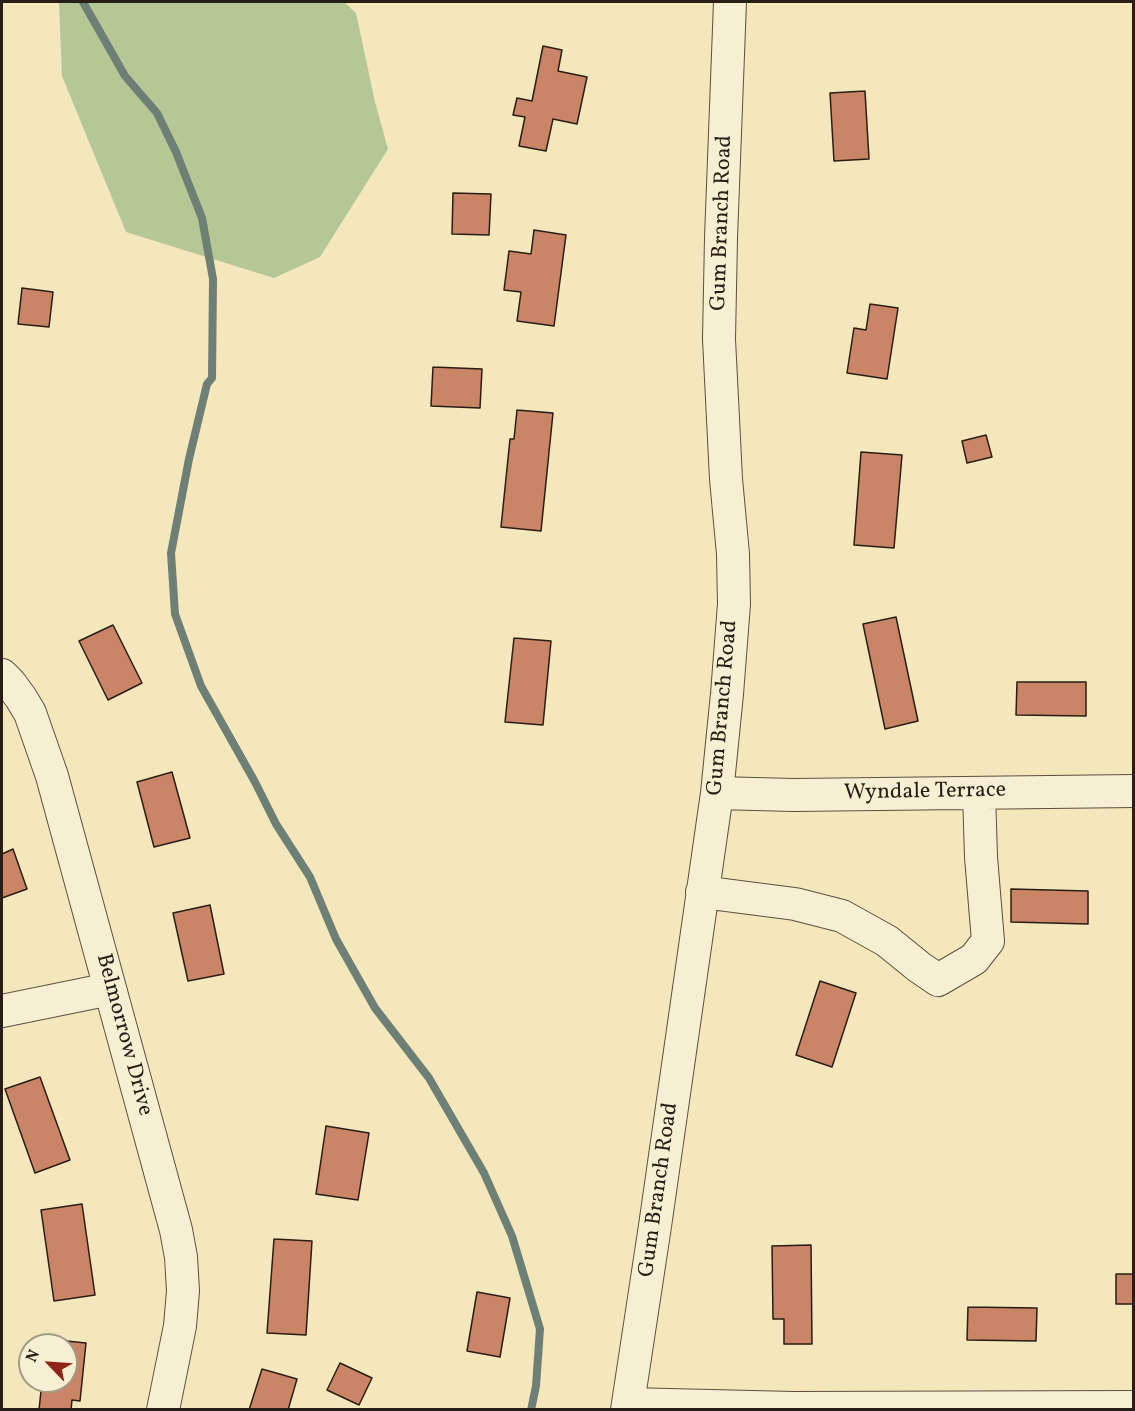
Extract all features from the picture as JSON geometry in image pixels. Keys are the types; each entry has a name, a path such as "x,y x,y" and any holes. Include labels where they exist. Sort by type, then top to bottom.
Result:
{"street":[{"name":"Gum Branch Road","path":"628,1407 717,793 734,604 719,339 730,2"},
{"name":"Belmorrow Drive","path":"2,675 30,713 52,776 176,1230 183,1291 180,1326 163,1410"},
{"name":"Wyndale Terrace","path":"717,793 793,795 1134,791"},
{"path":"702,892 795,904 842,916 887,940 938,981 974,959 988,941 981,856 979,793"},
{"path":"2,1011 110,989"},
{"path":"628,1407 1134,1407"}],"green space":[{"path":"59,2 344,2 356,13 375,102 388,149 320,257 274,278 126,232 62,76"}],"building":[{"path":"543,46 562,50 558,71 587,77 577,124 553,119 546,151 519,146 525,117 513,115 517,98 532,101"},
{"path":"865,91 869,159 834,161 830,93"},
{"path":"453,193 491,194 489,235 452,234"},
{"path":"534,230 566,235 554,326 517,321 521,292 504,290 509,251 531,254"},
{"path":"22,288 53,292 49,327 18,324"},
{"path":"870,304 898,308 887,379 847,373 854,328 866,330"},
{"path":"433,367 482,369 480,408 431,406"},
{"path":"517,410 553,413 541,531 501,527 510,439 514,439"},
{"path":"986,435 992,457 967,463 962,441"},
{"path":"861,452 902,455 894,548 854,545"},
{"path":"896,617 918,721 885,729 863,624"},
{"path":"113,625 142,683 108,700 79,641"},
{"path":"514,638 551,641 543,725 505,722"},
{"path":"1017,682 1086,682 1086,716 1016,715"},
{"path":"172,772 190,838 154,847 137,782"},
{"path":"13,849 27,889 2,898 2,854"},
{"path":"1011,889 1088,891 1088,924 1011,922"},
{"path":"210,905 224,974 188,981 173,913"},
{"path":"820,981 856,993 832,1067 796,1055"},
{"path":"40,1077 70,1160 35,1173 5,1089"},
{"path":"326,1126 369,1133 358,1200 316,1194"},
{"path":"82,1204 95,1295 54,1301 41,1210"},
{"path":"274,1239 312,1241 306,1335 267,1333"},
{"path":"811,1245 812,1344 784,1344 784,1319 773,1319 772,1246"},
{"path":"1116,1274 1134,1274 1134,1304 1116,1304"},
{"path":"477,1292 510,1298 500,1357 467,1351"},
{"path":"968,1307 1037,1308 1036,1341 967,1340"},
{"path":"78,1342 86,1343 80,1401 72,1400 71,1410 39,1410 41,1393 78,1393"},
{"path":"340,1363 372,1378 359,1405 327,1390"},
{"path":"262,1369 297,1379 288,1410 249,1410"}],"waterway":[{"path":"83,2 125,76 157,113 176,152 202,218 213,279 212,378 207,384 189,459 171,553 175,614 201,686 276,824 310,877 336,939 375,1008 429,1078 484,1173 512,1236 540,1329 536,1386 531,1410"}]}
